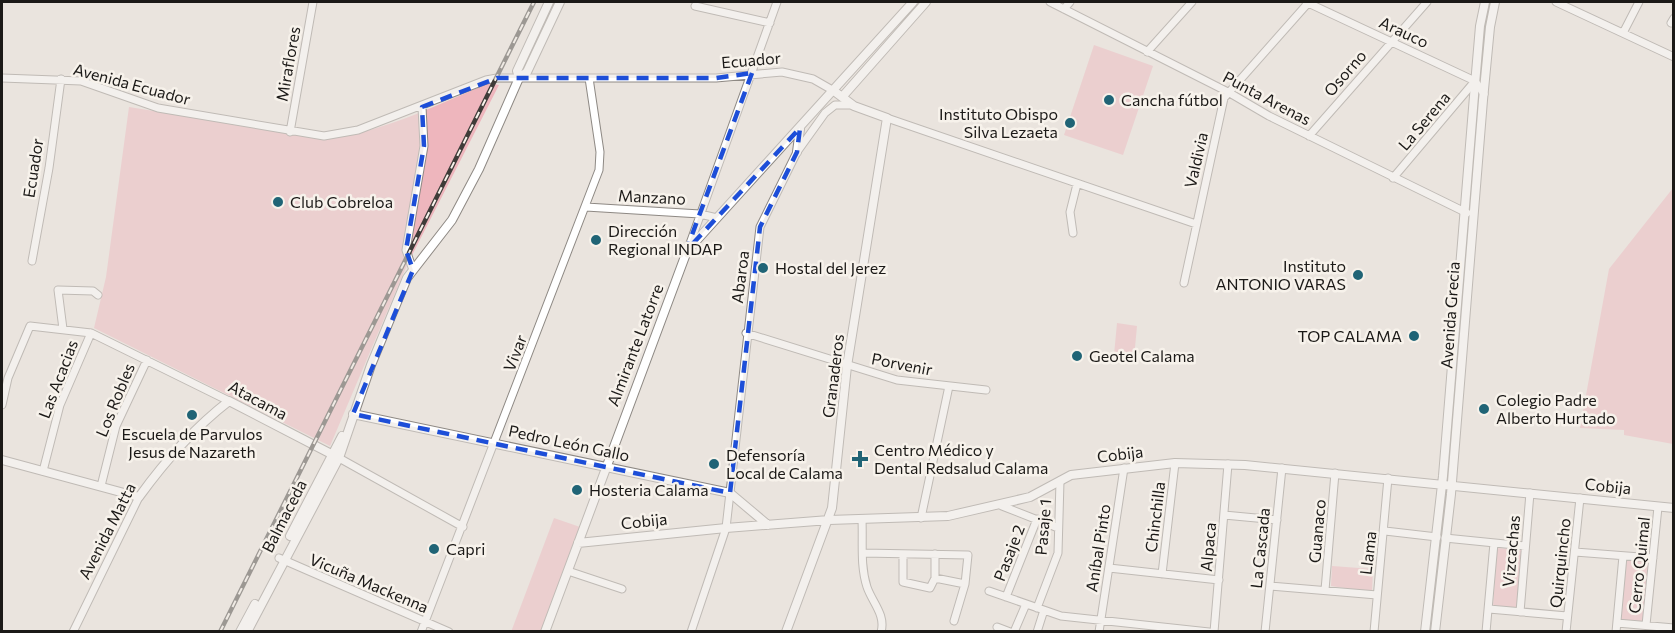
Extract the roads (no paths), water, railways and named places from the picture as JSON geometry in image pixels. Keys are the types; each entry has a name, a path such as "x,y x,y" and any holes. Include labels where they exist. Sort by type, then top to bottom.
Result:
{"main road":[{"name":"Balmaceda","path":"519,78 517,71 549,2"},
{"name":"Balmaceda","path":"240,632 336,457 402,288 452,220 466,196 519,78 527,72 560,2"},
{"path":"687,251 913,2"},
{"path":"843,96 926,2"},
{"name":"Avenida Grecia","path":"1435,632 1469,214 1475,81 1485,2"},
{"name":"Avenida Grecia","path":"1469,214 1490,27 1495,2"},
{"name":"Ecuador","path":"834,91 854,106 887,118"},
{"name":"Granaderos","path":"786,632 829,520 848,366 887,118"},
{"path":"797,152 800,128"},
{"name":"Almirante Latorre","path":"545,632 687,251"},
{"name":"Atacama","path":"229,401 336,457"},
{"name":"Avenida Matta","path":"139,497 165,462 201,424 229,401"},
{"name":"Pedro León Gallo","path":"353,414 730,493 768,525"},
{"path":"2,460 139,497"},
{"name":"Cobija","path":"578,543 829,520 948,516 1002,506 1030,497 1071,476 1175,463 1282,468 1674,508"},
{"name":"Avenida Grecia","path":"1425,632 1441,537"},
{"name":"Balmaceda","path":"247,632 281,560"}],"street":[{"name":"Miraflores","path":"290,132 313,2"},
{"name":"Almirante Latorre","path":"687,251 777,2"},
{"name":"Punta Arenas","path":"1050,2 1228,92 1309,136 1469,214"},
{"path":"1064,9 1070,2"},
{"path":"1147,52 1192,2"},
{"name":"Arauco","path":"1308,2 1475,81 1484,94"},
{"name":"Valdivia","path":"1184,283 1224,98 1308,2"},
{"name":"Osorno","path":"1309,136 1426,2"},
{"path":"1556,2 1674,57"},
{"path":"1623,33 1639,2"},
{"path":"695,6 770,23"},
{"name":"Ecuador","path":"290,132 324,136 342,135 422,107 486,80 716,78 795,73 834,91"},
{"name":"Avenida Ecuador","path":"2,78 81,81 158,108 290,132"},
{"name":"Vivar","path":"421,632 599,170 600,152 589,78"},
{"name":"Ecuador","path":"32,261 49,168 61,79"},
{"name":"La Serena","path":"1393,178 1475,81"},
{"name":"Abaroa","path":"691,632 726,528 746,333 760,227 797,152 830,108 840,104 854,106"},
{"path":"414,270 406,250 424,146 422,107"},
{"name":"Ecuador","path":"887,118 1196,224"},
{"path":"1072,233 1071,212 1077,184"},
{"name":"Manzano","path":"586,207 700,214 717,218"},
{"path":"63,330 58,290 93,291 98,296"},
{"name":"Atacama","path":"2,405 8,378 30,326 91,333 229,401"},
{"name":"Las Acacias","path":"43,471 60,405 91,333"},
{"name":"Porvenir","path":"746,333 897,380 986,390"},
{"name":"Los Robles","path":"101,486 116,426 147,360"},
{"path":"921,518 948,386"},
{"name":"Atacama","path":"336,457 463,527"},
{"name":"Chinchilla","path":"1162,574 1175,463"},
{"name":"Alpaca","path":"1214,632 1228,464"},
{"name":"Aníbal Pinto","path":"1099,632 1124,468"},
{"name":"La Cascada","path":"1265,632 1282,468"},
{"name":"Guanaco","path":"1324,591 1335,473"},
{"name":"Llama","path":"1374,632 1385,531 1388,478"},
{"name":"Pasaje 1","path":"1037,632 1041,609 1058,553 1060,481"},
{"name":"Vizcachas","path":"1520,612 1530,493"},
{"name":"Avenida Matta","path":"72,632 139,497"},
{"name":"Quirquincho","path":"1566,632 1580,498"},
{"path":"1002,506 1058,528"},
{"name":"Cerro Quimal","path":"1646,626 1658,507"},
{"path":"1224,515 1277,520"},
{"name":"Pasaje 2","path":"1006,597 1037,519"},
{"path":"862,520 862,568 868,590 882,618 881,632"},
{"path":"1385,531 1525,546"},
{"name":"Vizcachas","path":"1486,632 1494,543"},
{"path":"1575,552 1653,558"},
{"path":"863,553 968,555 965,584 954,621"},
{"path":"903,554 903,582 930,588 934,578 935,554"},
{"name":"Cerro Quimal","path":"1616,632 1623,556"},
{"name":"Vicuña Mackenna","path":"281,560 449,632"},
{"path":"1109,568 1218,580"},
{"path":"568,571 622,589"},
{"path":"934,578 965,584"},
{"path":"1270,585 1377,595"},
{"path":"989,591 1061,616 1160,629 1209,632"},
{"path":"1014,632 1026,604"},
{"path":"1489,609 1567,616"},
{"path":"1617,623 1674,628"},
{"path":"997,627 1010,632"}],"railway":[{"path":"220,632 534,2"}],"place":[{"name":"Cancha fútbol","path":"1109,100"},
{"name":"Instituto Obispo Silva Lezaeta","path":"1070,123"},
{"name":"Club Cobreloa","path":"278,202"},
{"name":"Dirección Regional INDAP","path":"596,240"},
{"name":"Hostal del Jerez","path":"763,268"},
{"name":"Instituto ANTONIO VARAS","path":"1358,275"},
{"name":"TOP CALAMA","path":"1414,336"},
{"name":"Geotel Calama","path":"1077,356"},
{"name":"Colegio Padre Alberto Hurtado","path":"1484,409"},
{"name":"Escuela de Parvulos Jesus de Nazareth","path":"192,415"},
{"name":"Centro Médico y Dental Redsalud Calama","path":"860,459"},
{"name":"Defensoría Local de Calama","path":"714,464"},
{"name":"Hosteria Calama","path":"577,490"},
{"name":"Capri","path":"434,549"}]}
